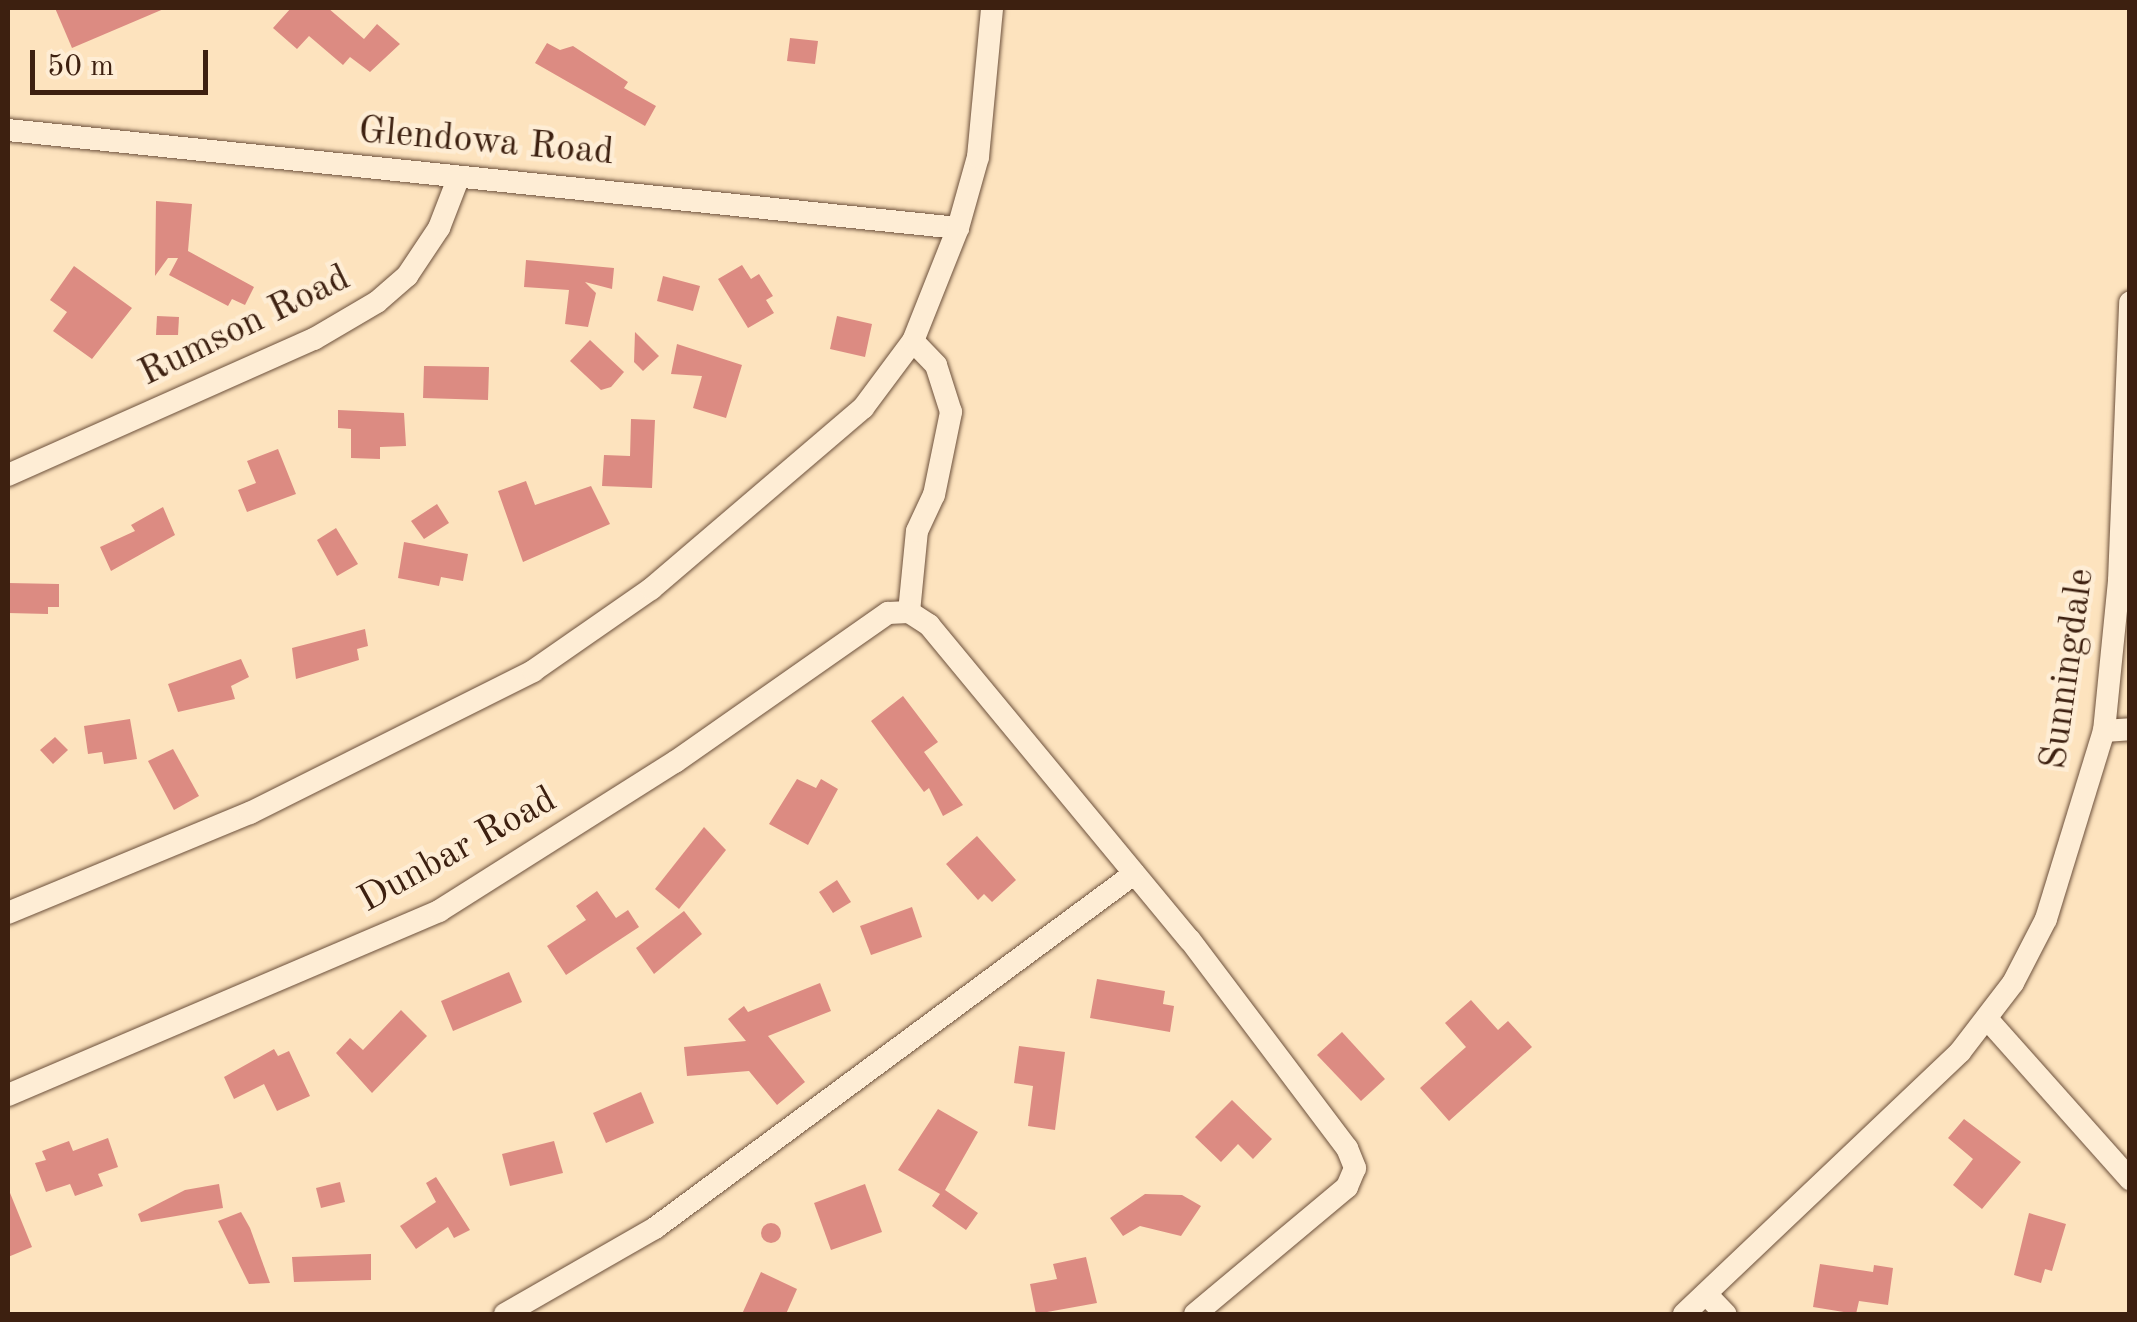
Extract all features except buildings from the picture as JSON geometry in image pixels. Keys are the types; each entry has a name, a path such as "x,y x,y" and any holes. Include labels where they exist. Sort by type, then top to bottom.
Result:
{"street":[{"path":"8,914 250,812 533,671 651,590 863,408 914,341 958,228 978,157 992,8"},
{"name":"Glendowa Road","path":"8,130 458,179 664,193 958,228"},
{"name":"Rumson Road","path":"8,475 314,340 377,302 408,276 438,228 458,179"},
{"name":"Sunningdale","path":"1684,1314 1988,1020 2046,920 2104,731 2118,581 2130,302"},
{"path":"914,341 945,382 951,412 934,495 917,531 909,612 929,625 1134,874 1287,1065 1355,1168 1347,1186 1194,1314"},
{"name":"Dunbar Road","path":"8,1095 439,911 674,762 888,614 909,612"},
{"path":"2104,731 2130,729"},
{"path":"505,1314 655,1228 1134,874"},
{"path":"1988,1020 2130,1178"},
{"path":"1706,1294 1725,1314"}]}
